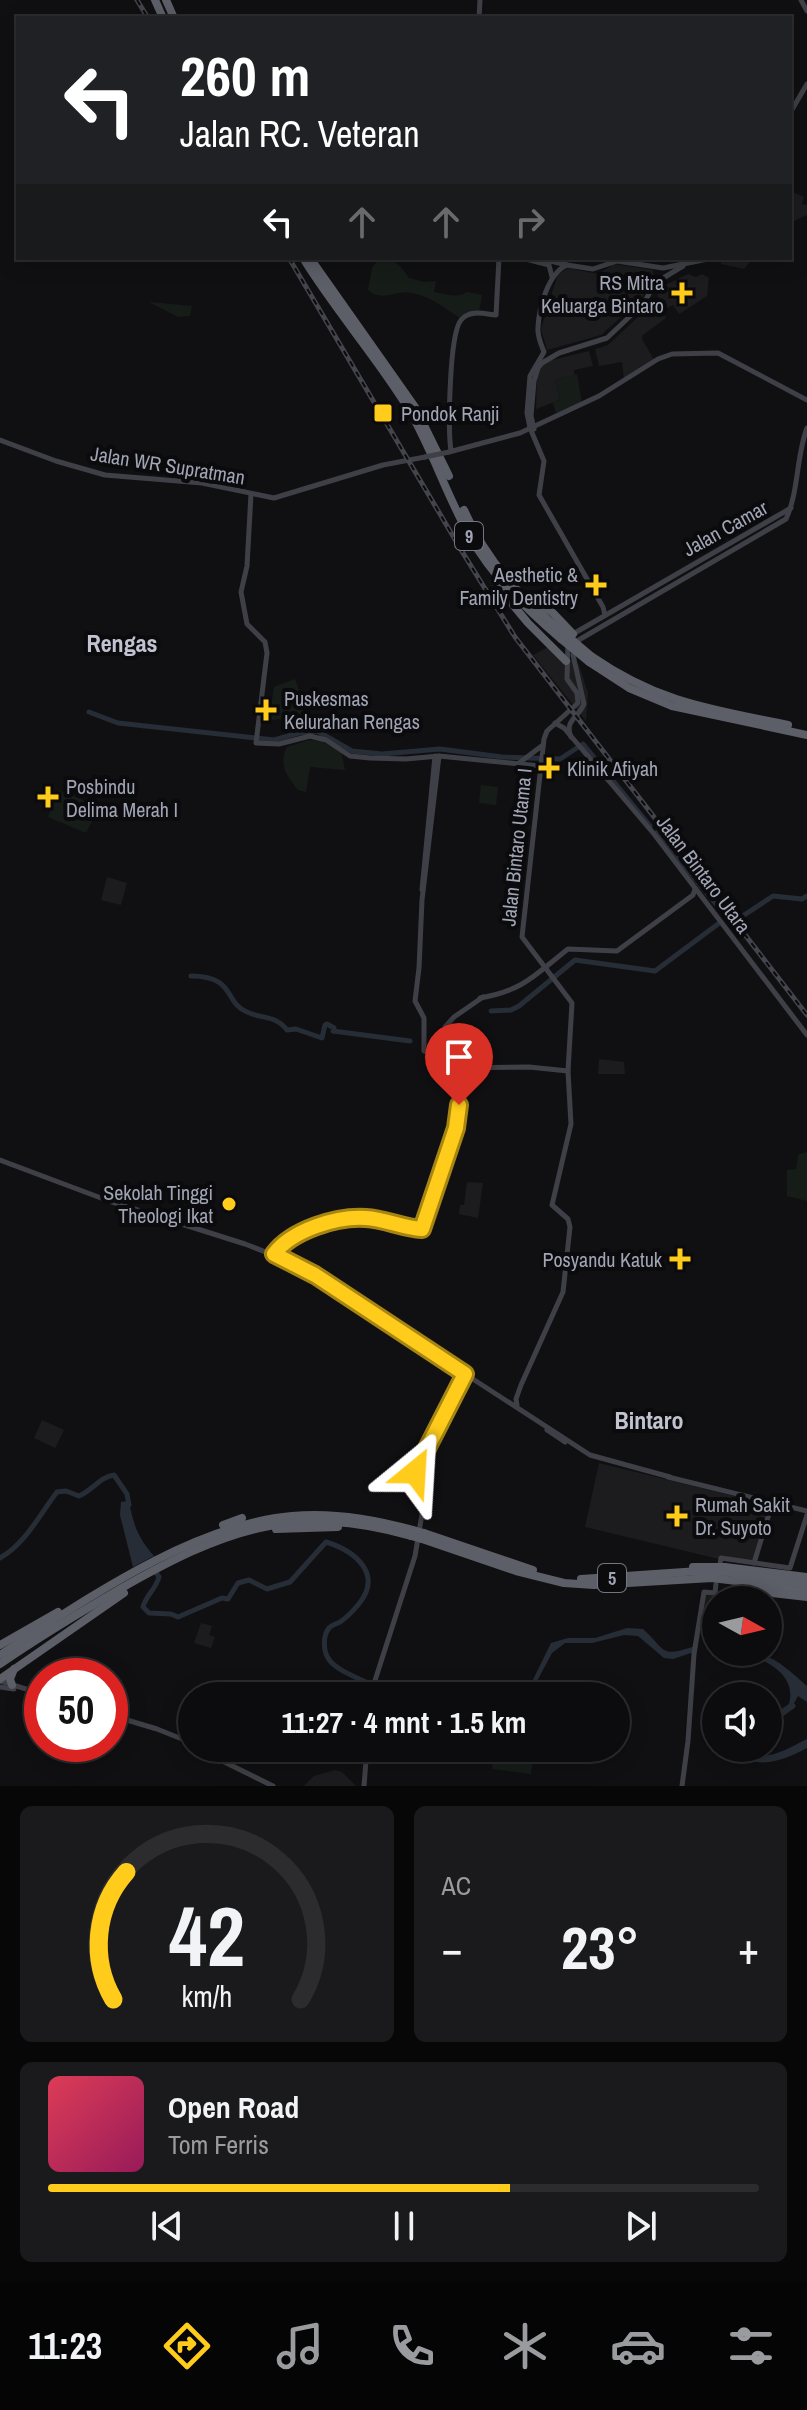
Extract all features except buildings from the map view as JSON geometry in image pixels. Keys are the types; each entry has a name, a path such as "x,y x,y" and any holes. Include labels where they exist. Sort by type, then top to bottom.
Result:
{"highway":[{"name":"9","path":"304,260 409,410 429,446 468,534 497,577 533,615 566,635"},
{"name":"9","path":"311,260 415,407 439,452 474,532 504,575 590,659 629,688 672,706 807,732"},
{"path":"468,534 481,560 512,604 570,658"},
{"path":"0,1655 220,1526 245,1518 317,1511 348,1513 366,1519"},
{"name":"5","path":"162,1562 216,1533 264,1520 317,1515 366,1519 558,1577 603,1578 677,1571 726,1572 807,1587"},
{"name":"5","path":"162,1562 223,1542 274,1530 379,1527 412,1533"},
{"name":"5","path":"423,1536 516,1571 564,1583 594,1585 690,1578 807,1587"},
{"path":"0,1645 162,1562"},
{"path":"677,1571 709,1565 807,1577"},
{"path":"0,1664 131,1579"},
{"path":"0,1682 131,1579"},
{"path":"734,1580 772,1593 807,1597"},
{"path":"0,1672 17,1666"},
{"path":"12,1685 10,1679 17,1666"}],"main road":[{"path":"801,0 807,11"},
{"path":"792,110 807,84"},
{"path":"450,452 448,433 454,339 460,320 468,315 496,315 499,260"},
{"path":"535,260 593,269 620,261 672,267 701,260"},
{"path":"543,260 553,264"},
{"path":"532,391 530,376 543,355 538,325 553,264"},
{"path":"552,278 567,265"},
{"path":"608,616 540,499 544,461 527,418 538,368 559,353 607,338 644,303 655,283 656,275 651,266"},
{"path":"655,283 664,276 661,274 672,267"},
{"path":"541,344 547,352 559,353"},
{"name":"Jalan WR Supratman","path":"0,440 105,475 202,483 280,497 381,465 504,439 599,396 658,359 672,354 718,353 807,400"},
{"name":"Jalan Camar","path":"608,616 787,513 807,428"},
{"path":"251,494 247,566 241,592 247,624 266,645 267,668 256,740 279,744 310,736 326,740 350,756 385,760 437,756 518,763 541,760"},
{"path":"571,737 568,728 584,704 566,635 608,616"},
{"path":"518,763 543,745 547,731 578,703 577,693 567,679 570,658 577,641 608,616"},
{"path":"569,682 573,682 576,676"},
{"name":"Jalan Bintaro Utara","path":"555,723 561,725 621,792 694,892 807,1035"},
{"name":"Jalan Bintaro Utama I","path":"510,1402 551,1321 566,1277 569,1222 552,1205 571,1124 568,1071 572,1008 569,997 522,937 543,745"},
{"path":"437,756 422,896 415,1001 423,1014 424,1051 451,1063 568,1071"},
{"path":"274,1254 283,1244 331,1222 364,1218 422,1229 458,1115 459,1105 445,1027 483,997 513,990 572,947 617,951 694,892"},
{"path":"551,974 552,960"},
{"path":"0,1160 109,1201 274,1254 315,1275 585,1452 611,1463 807,1513 790,1568 721,1558 720,1564"},
{"path":"375,1682 412,1563 424,1489 423,1480 415,1469 466,1375"},
{"path":"754,1563 772,1504"},
{"path":"682,1786 695,1643 704,1592 715,1593 716,1584"},
{"path":"0,1682 24,1690"},
{"path":"0,1682 24,1690"},
{"path":"128,1721 178,1739"},
{"path":"228,1762 275,1785"},
{"path":"366,1786 368,1762"}],"shaded area":[{"path":"792,192 804,197 802,204 807,205 807,215 792,222"},
{"path":"378,260 391,260 409,278 436,281 434,292 482,295 479,312 460,318 420,295 407,292 384,296 374,294 368,290 372,268"},
{"path":"722,260 751,260 744,269 721,264"},
{"path":"614,264 653,270 653,277 643,297 601,335 547,350 541,329 558,274 568,268 598,274"},
{"name":"RS Mitra Keluarga Bintaro","path":"688,274 696,277 702,274 709,278 707,296 679,314 673,305 665,309 655,290"},
{"path":"656,300 666,318 642,339 654,360 624,380 622,362 599,366 595,349 608,345"},
{"path":"149,302 192,306 190,316 178,317"},
{"path":"589,351 593,366 574,370 574,375 555,380 560,400 536,409 537,373 540,367 548,361"},
{"path":"577,374 582,403 556,413 553,403 560,400 555,380"},
{"path":"550,646 579,665 588,693 586,721 533,655"},
{"path":"295,679 308,717 269,720 274,687"},
{"path":"309,740 320,741 341,751 345,770 310,767 306,792 298,790 290,780 283,759 287,747"},
{"path":"481,785 498,787 496,805 479,803"},
{"path":"59,790 99,807 86,833 48,817"},
{"path":"107,877 127,883 121,905 101,900"},
{"path":"599,1059 624,1062 625,1074 598,1074"},
{"path":"807,1152 807,1201 787,1196 787,1170 796,1169 798,1155"},
{"path":"467,1182 483,1183 478,1218 459,1214 460,1205 464,1205"},
{"path":"42,1420 64,1430 55,1448 34,1438"},
{"name":"Rumah Sakit Dr. Suyoto","path":"599,1463 770,1505 753,1561 723,1560 585,1527"},
{"path":"129,1501 137,1530 154,1556 133,1567 120,1515 121,1502"},
{"path":"201,1623 212,1626 209,1635 215,1637 211,1648 194,1643"},
{"path":"627,1628 643,1629 669,1652 695,1646 694,1652 673,1659 664,1658 638,1636 624,1635 592,1643 565,1643 552,1653 536,1682 532,1682 551,1643 568,1638 595,1638"},
{"path":"772,1666 782,1666 807,1686 807,1702 798,1696 791,1709 782,1715 782,1709 789,1704 790,1694 789,1685"},
{"path":"807,1739 807,1748 782,1758 782,1751"},
{"path":"493,1762 532,1762 531,1774 492,1769"},
{"path":"335,1770 342,1772 356,1786 304,1786 314,1776"}],"waterway":[{"path":"89,712 118,723 274,740 317,731 352,751 382,754 440,749 502,757 560,759 583,744 650,826"},
{"path":"656,833 732,923 773,896 802,899 807,896"},
{"path":"491,1011 511,1010 519,1006 575,960 655,971 718,924"},
{"path":"191,976 216,980 240,1008 273,1020 287,1030 296,1029 322,1038 327,1024 334,1028 333,1031 410,1041"},
{"path":"0,1558 25,1536 57,1492 66,1491 79,1496 114,1475 127,1494 129,1505"},
{"path":"153,1568 159,1577 143,1607 149,1613 178,1617 222,1598 228,1599 238,1583 249,1580 267,1589 290,1582 326,1542 347,1551 363,1565 368,1583 356,1607 327,1631 324,1643 326,1655 333,1664 367,1682"},
{"path":"782,1714 793,1706"}],"railway":[{"path":"137,0 147,16"},
{"path":"290,260 515,637 807,1015"}],"place":[{"name":"RS Mitra Keluarga Bintaro","path":"682,293"},
{"name":"Pondok Ranji","path":"383,413"},
{"name":"Aesthetic & Family Dentistry","path":"596,585"},
{"name":"Puskesmas Kelurahan Rengas","path":"266,710"},
{"name":"Klinik Afiyah","path":"549,768"},
{"name":"Posbindu Delima Merah I","path":"48,797"},
{"name":"Sekolah Tinggi Theologi Ikat","path":"229,1204"},
{"name":"Posyandu Katuk","path":"680,1259"},
{"name":"Rumah Sakit Dr. Suyoto","path":"677,1516"}],"district":[{"name":"Rengas","path":"122,643"},
{"name":"Bintaro","path":"649,1420"}],"route":[{"path":"415,1472 465,1374 315,1275 274,1254 283,1244 331,1222 364,1218 422,1229 456,1128 459,1105"}]}
